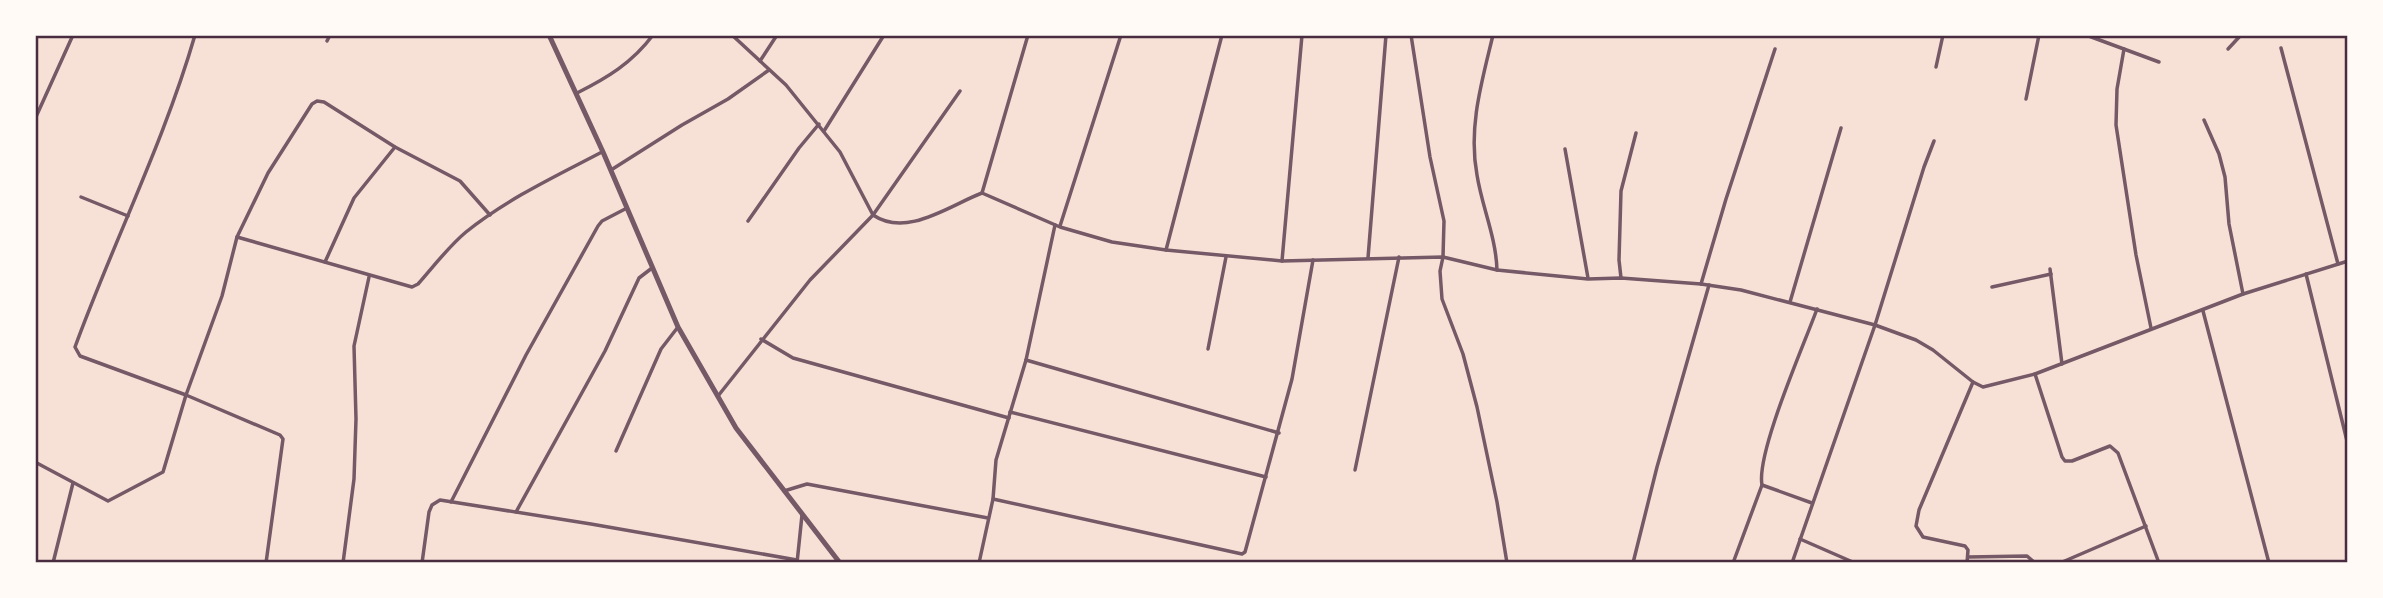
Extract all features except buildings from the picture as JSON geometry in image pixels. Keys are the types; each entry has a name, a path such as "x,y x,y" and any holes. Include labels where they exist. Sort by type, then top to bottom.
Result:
{"street":[{"path":"35,119 73,35"},
{"path":"195,35 160,136 75,347 76,353 276,431 283,439 266,563"},
{"path":"327,41 330,35"},
{"path":"550,35 678,327 717,398 743,438 840,563"},
{"path":"577,93 626,65 653,35"},
{"path":"732,35 795,94 851,169 873,215 890,222 912,222 982,193 1058,226 1112,242 1166,250 1282,261 1443,257 1497,270 1588,279 1621,278 1709,285 1741,290 1875,325 1925,344 1983,387 2035,374 2244,294 2348,261"},
{"path":"761,61 777,35"},
{"path":"824,131 884,35"},
{"path":"982,193 1028,35"},
{"path":"979,563 993,499 996,460 1026,360 1058,226 1121,35"},
{"path":"1166,250 1222,35"},
{"path":"1282,261 1302,35"},
{"path":"1368,258 1386,35"},
{"path":"1411,35 1430,157 1444,221 1440,271 1442,299 1463,354 1477,407 1507,563"},
{"path":"1493,35 1475,115 1474,148 1477,176 1496,249 1497,270"},
{"path":"1936,67 1943,35"},
{"path":"2026,99 2039,35"},
{"path":"2086,35 2160,62"},
{"path":"2228,49 2241,35"},
{"path":"2281,48 2338,264"},
{"path":"1701,284 1774,49"},
{"path":"2124,49 2117,89 2116,125 2136,255 2151,328"},
{"path":"611,170 751,84 769,70"},
{"path":"717,398 810,280 873,215 960,91"},
{"path":"35,463 108,501 164,469 186,395 222,296 237,237 268,173 312,104 317,101 324,102 395,147 460,181 490,215"},
{"path":"2204,120 2219,153 2225,177 2229,224 2244,294"},
{"path":"748,221 819,124"},
{"path":"1790,302 1841,128"},
{"path":"1621,278 1621,191 1636,133"},
{"path":"1792,563 1875,325 1934,141"},
{"path":"325,262 354,198 395,147"},
{"path":"1565,149 1588,279"},
{"path":"237,237 412,287 418,284 455,242 490,215 603,152"},
{"path":"81,197 128,216"},
{"path":"451,502 568,276 602,221 627,208"},
{"path":"1208,349 1226,257"},
{"path":"1355,470 1399,257"},
{"path":"993,499 1242,554 1247,549 1293,379 1313,260"},
{"path":"516,512 605,352 639,278 652,268"},
{"path":"1993,287 2050,271 2062,364"},
{"path":"2306,274 2348,445"},
{"path":"342,563 354,479 354,346 369,276"},
{"path":"1633,563 1660,455 1709,285"},
{"path":"1733,563 1762,485 1760,477 1766,449 1817,309"},
{"path":"2203,310 2269,563"},
{"path":"616,451 661,349 678,327"},
{"path":"761,339 793,358 1009,418"},
{"path":"1026,360 1279,433"},
{"path":"2035,374 2062,457 2066,461 2105,447 2114,448 2159,563"},
{"path":"1967,563 1965,546 1923,537 1916,526 1919,510 1973,382"},
{"path":"1010,412 1266,478"},
{"path":"53,563 73,483"},
{"path":"784,491 807,484 988,519"},
{"path":"1762,485 1812,503"},
{"path":"422,563 429,512 436,502 516,512 797,562 802,513"},
{"path":"2060,563 2146,526"},
{"path":"1800,539 1855,563"},
{"path":"1968,557 2027,556 2035,563"}]}
